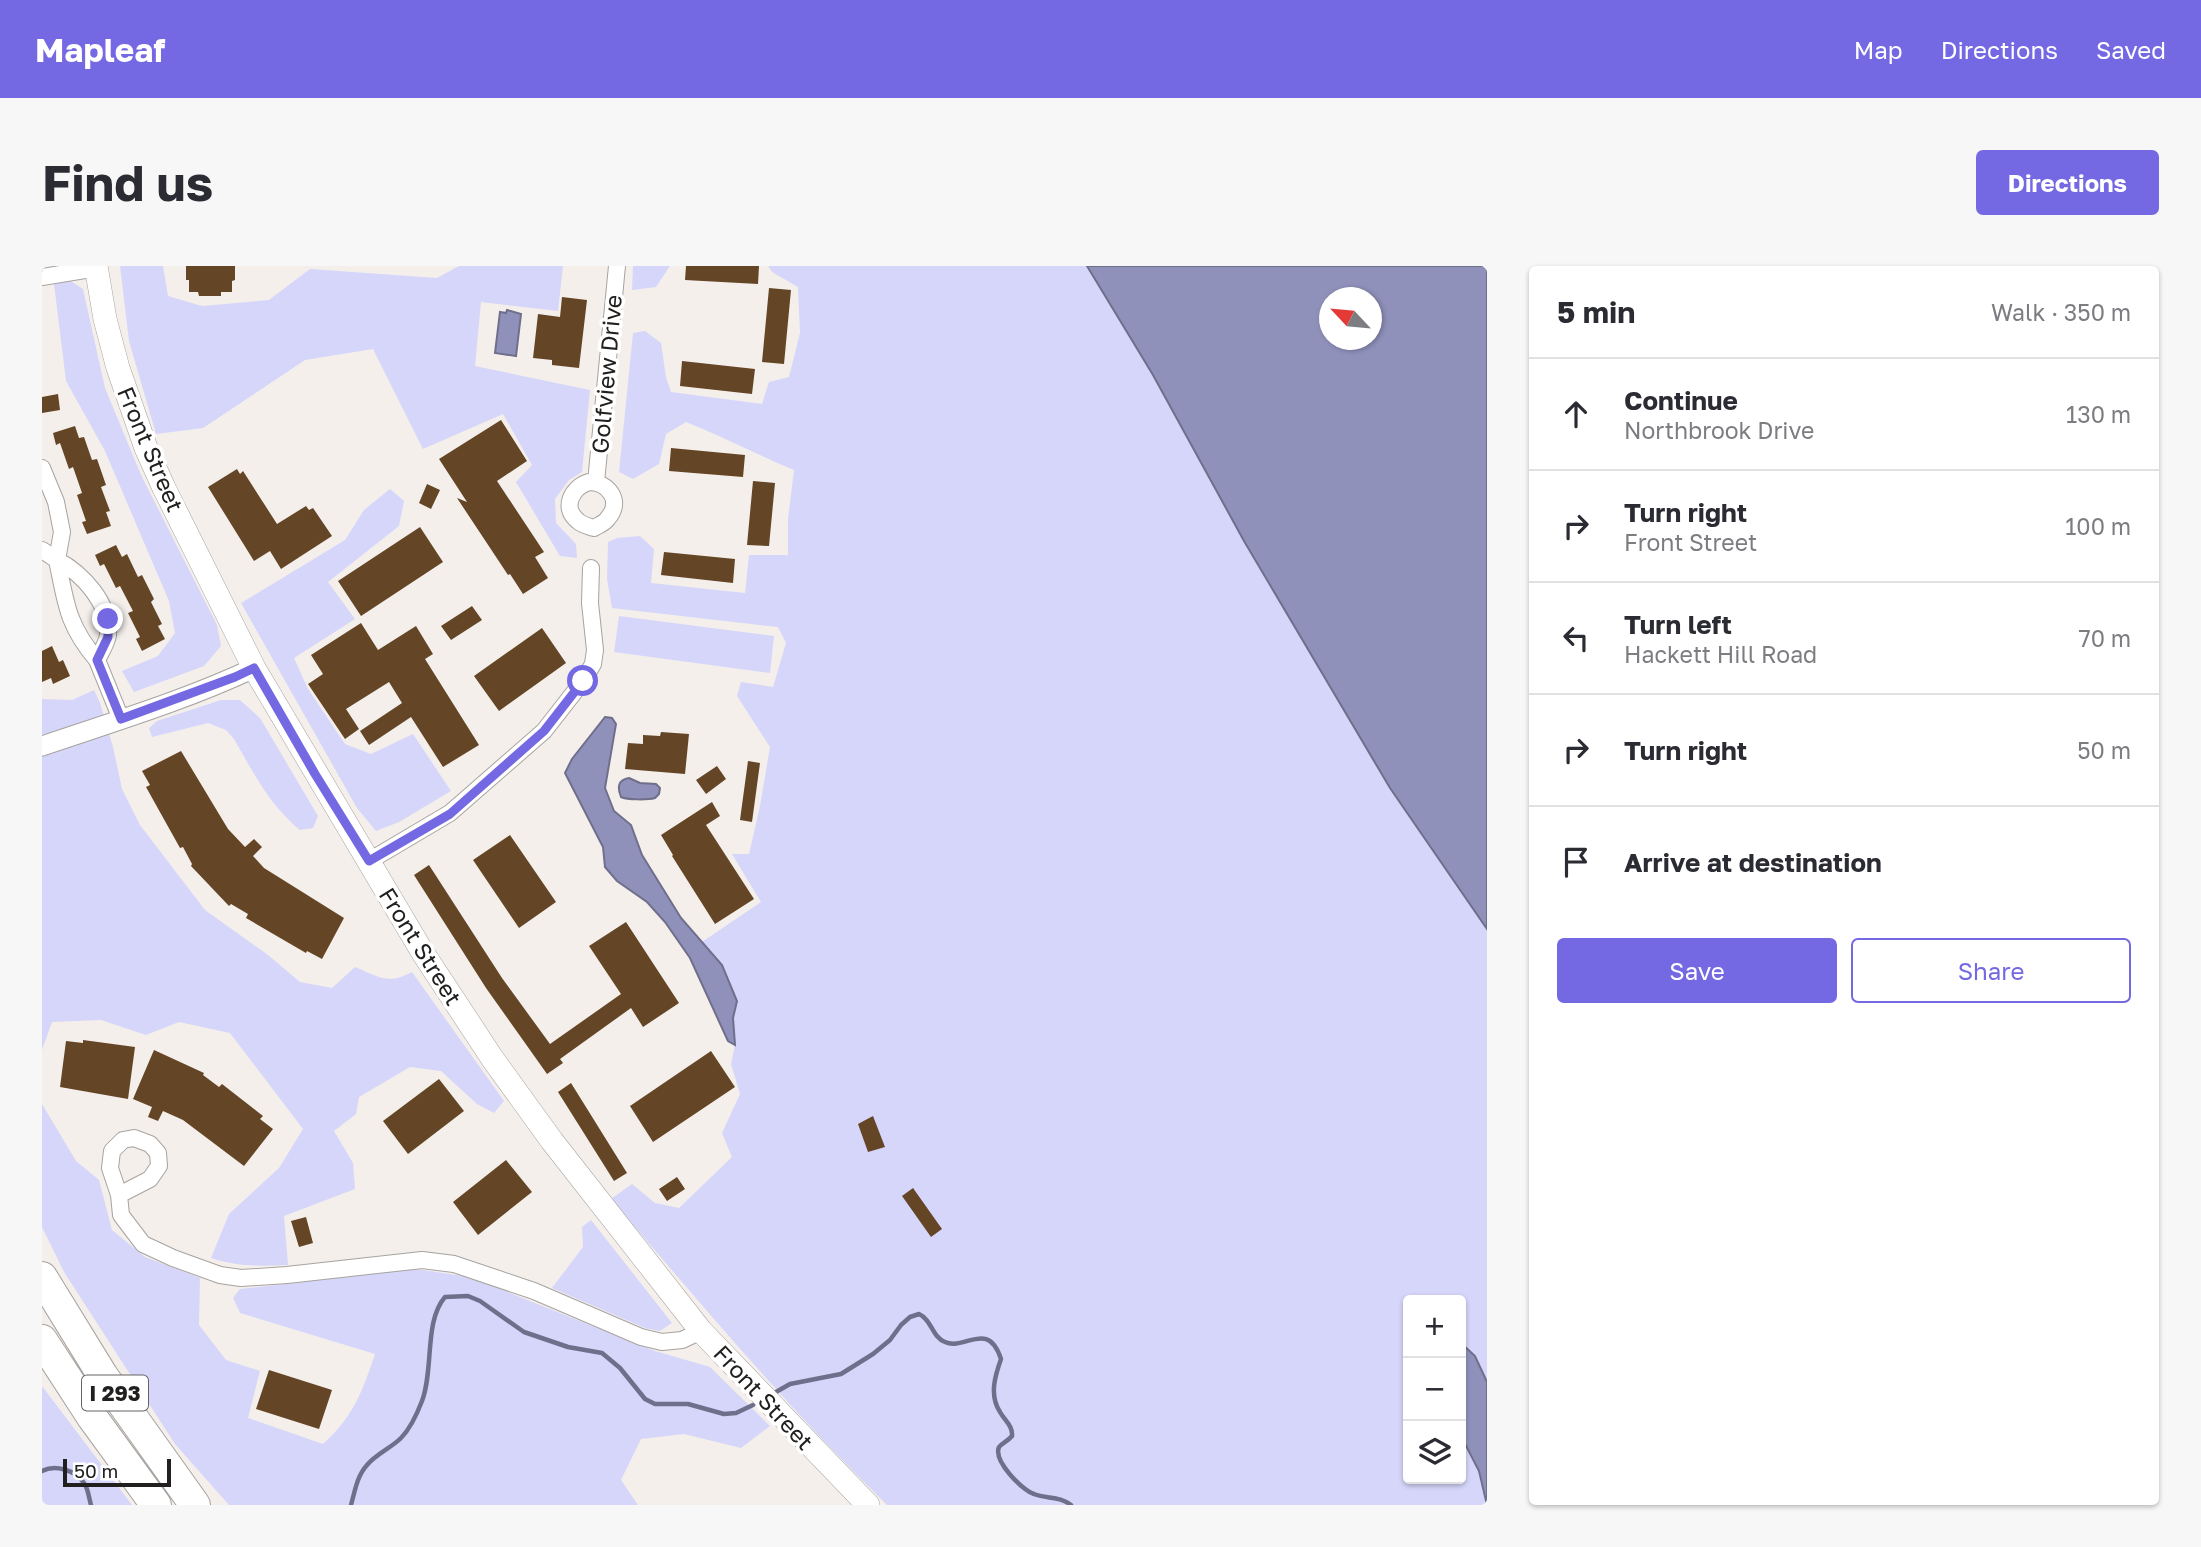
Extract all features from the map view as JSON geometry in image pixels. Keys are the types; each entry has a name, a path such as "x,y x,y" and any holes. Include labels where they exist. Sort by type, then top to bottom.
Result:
{"highway":[{"name":"I 293","path":"42,1277 103,1376 195,1505"},
{"name":"I 293","path":"42,1340 92,1417 156,1505"}],"main road":[{"name":"Front Street","path":"97,267 105,319 118,368 146,448 254,668 424,953 492,1058 604,1209 701,1331 868,1505"}],"street":[{"name":"Golfview Drive","path":"596,482 617,266"},
{"path":"42,277 97,267"},
{"path":"42,468 56,502 62,532 57,560 69,619 83,644 97,660 121,719"},
{"path":"42,550 69,566 98,598 108,619 108,637 97,660"},
{"path":"369,861 450,814 544,731 583,681 593,664 595,650 590,603 591,568"},
{"path":"42,746 254,668"},
{"path":"119,1195 121,1215 143,1244 220,1275 241,1278 422,1261 447,1263 486,1273 534,1291 641,1337 662,1342 682,1340 701,1331"}],"shaded area":[{"path":"120,266 163,266 168,296 202,306 269,300 310,269 437,278 459,266 563,266 558,311 481,302 475,366 590,390 582,472 569,480 555,499 556,523 576,544 577,558 560,556 516,482 532,465 503,414 423,449 373,349 305,360 203,428 156,434 129,341"},
{"path":"633,266 670,266 656,287 632,290"},
{"path":"768,266 1087,266 1153,375 1244,541 1487,929 1487,1505 887,1505 780,1393 611,1199 632,1184 655,1203 679,1208 732,1157 722,1133 740,1094 731,1064 735,1045 733,1018 737,1001 722,965 702,942 761,902 732,854 749,854 770,747 737,696 741,682 773,687 786,643 778,627 612,608 607,579 608,542 617,538 640,536 654,549 651,583 745,593 749,555 788,555 788,519 794,470 686,422 666,434 659,464 633,479 619,472 633,333 645,331 661,343 671,392 762,404 769,382 789,377 800,333 798,287 772,272"},
{"path":"1087,266 1487,266 1487,929 1390,788 1244,541 1153,375"},
{"path":"69,280 83,289 105,388 141,475 217,625 221,646 204,666 134,692 122,671 158,656 175,633 169,601 105,451 66,381 54,284"},
{"path":"507,310 521,314 516,356 495,353 500,312 506,313"},
{"path":"390,489 404,501 399,526 328,582 355,619 294,658 308,689 345,744 371,754 413,734 451,791 399,822 376,831 357,808 241,603 345,540 364,510"},
{"path":"619,616 774,636 770,673 614,652"},
{"path":"94,690 113,747 122,789 140,825 205,910 268,955 300,982 332,988 355,967 390,979 412,972 504,1101 494,1113 477,1104 441,1071 410,1067 359,1097 356,1114 334,1131 353,1163 355,1189 284,1216 288,1265 259,1266 211,1258 229,1214 279,1168 303,1129 230,1033 179,1022 146,1035 101,1020 52,1022 42,1050 42,699 72,700"},
{"path":"221,700 240,700 260,718 318,816 313,828 300,830 289,821 263,788 226,730 208,723 152,737 149,728 157,721"},
{"path":"605,717 612,718 616,724 605,788 614,811 631,825 642,855 681,918 722,965 737,1001 733,1018 735,1045 728,1041 690,958 665,922 647,902 617,881 605,867 603,847 565,773 572,759"},
{"path":"629,778 640,783 656,784 660,788 659,794 648,799 621,797 619,784"},
{"path":"42,1104 76,1161 99,1180 112,1230 145,1257 200,1278 199,1325 226,1360 260,1371 248,1418 323,1444 334,1434 356,1403 375,1354 240,1313 233,1298 240,1289 416,1269 470,1277 655,1351 710,1367 770,1426 741,1448 684,1434 641,1439 621,1480 638,1505 229,1505 175,1444 64,1272 42,1227"},
{"path":"591,1220 672,1323 660,1331 645,1328 552,1288 583,1247 582,1227"},
{"path":"1466,1348 1475,1356 1487,1382 1487,1505 1479,1471 1466,1446"},
{"path":"42,1386 132,1505 42,1505"}],"building":[{"path":"186,266 235,266 232,292 221,292 221,296 199,296 198,292 189,292"},
{"path":"686,266 759,266 758,284 685,280"},
{"path":"769,288 791,290 784,364 762,362"},
{"path":"562,297 587,300 579,368 552,365 552,360 533,358 538,314 560,317"},
{"path":"682,361 755,369 752,394 680,386"},
{"path":"58,394 60,410 42,413 42,397"},
{"path":"501,420 527,461 497,481 544,552 535,557 548,578 523,594 457,498 467,502 439,459"},
{"path":"75,426 79,438 84,437 92,460 97,459 106,485 101,487 110,511 106,512 111,526 87,534 82,522 86,521 77,495 82,493 73,467 69,469 60,443 56,445 53,433"},
{"path":"671,448 745,455 743,477 669,471"},
{"path":"237,469 240,474 243,471 277,524 306,506 309,510 313,508 332,536 281,569 270,551 254,561 208,487"},
{"path":"753,481 775,483 769,546 747,545"},
{"path":"427,484 440,490 431,509 419,503"},
{"path":"420,527 443,562 361,616 338,581"},
{"path":"116,545 122,557 127,554 138,577 142,575 162,624 158,626 165,639 142,651 136,639 140,637 128,613 133,611 120,586 116,588 104,564 100,566 95,555"},
{"path":"664,552 735,559 733,583 661,575"},
{"path":"472,606 482,620 451,640 441,626"},
{"path":"361,623 378,650 416,626 433,654 425,659 479,745 443,767 411,717 369,745 360,731 402,703 389,682 346,709 359,729 345,739 308,684 323,674 311,655"},
{"path":"542,628 566,663 499,711 474,676"},
{"path":"52,646 59,662 63,660 70,676 53,684 51,678 42,682 42,651"},
{"path":"661,732 689,734 685,774 625,769 628,743 643,744 643,735 660,736"},
{"path":"181,751 228,829 245,847 254,839 262,847 253,856 264,868 344,918 322,959 307,951 306,953 246,918 248,914 231,904 229,906 191,866 183,847 180,848 146,787 150,785 142,771"},
{"path":"748,761 760,763 752,822 740,820"},
{"path":"717,766 726,779 706,794 696,780"},
{"path":"712,802 720,816 706,825 754,899 715,924 661,835"},
{"path":"510,835 556,902 519,928 473,860"},
{"path":"429,865 502,978 550,1044 621,994 589,946 626,922 679,1003 643,1027 631,1008 560,1059 563,1063 547,1074 486,988 414,875"},
{"path":"83,1040 135,1047 128,1099 60,1087 66,1041 83,1043"},
{"path":"154,1050 204,1073 203,1075 219,1087 222,1084 263,1116 260,1119 273,1129 244,1166 183,1120 163,1111 158,1121 148,1117 152,1107 133,1099"},
{"path":"711,1051 735,1087 653,1142 630,1106"},
{"path":"439,1079 464,1111 408,1154 383,1121"},
{"path":"571,1083 627,1173 614,1181 558,1092"},
{"path":"873,1116 885,1147 868,1152 858,1124"},
{"path":"506,1160 532,1192 478,1235 453,1202"},
{"path":"677,1177 685,1189 667,1201 659,1189"},
{"path":"913,1188 942,1229 931,1237 902,1196"},
{"path":"306,1217 313,1243 299,1247 291,1221"},
{"path":"269,1370 332,1390 319,1429 256,1409"}],"waterway":[{"path":"351,1505 364,1469 401,1438 416,1416 426,1388 434,1319 445,1297 468,1296 480,1301 524,1332 568,1347 602,1353 620,1368 645,1399 655,1404 688,1404 724,1414 736,1413 753,1405"},
{"path":"776,1392 790,1384 841,1374 873,1354 890,1340 910,1317 919,1314 945,1342 953,1344 983,1338 996,1347 1001,1359 995,1379 995,1399 1012,1432 1012,1436 999,1447 1000,1460 1016,1481 1029,1491 1071,1505"},
{"path":"42,1471 59,1468 80,1478 91,1505"}],"route":[{"path":"108,619 108,637 97,660 121,719 254,668 369,861 450,814 544,731 583,681"}]}
